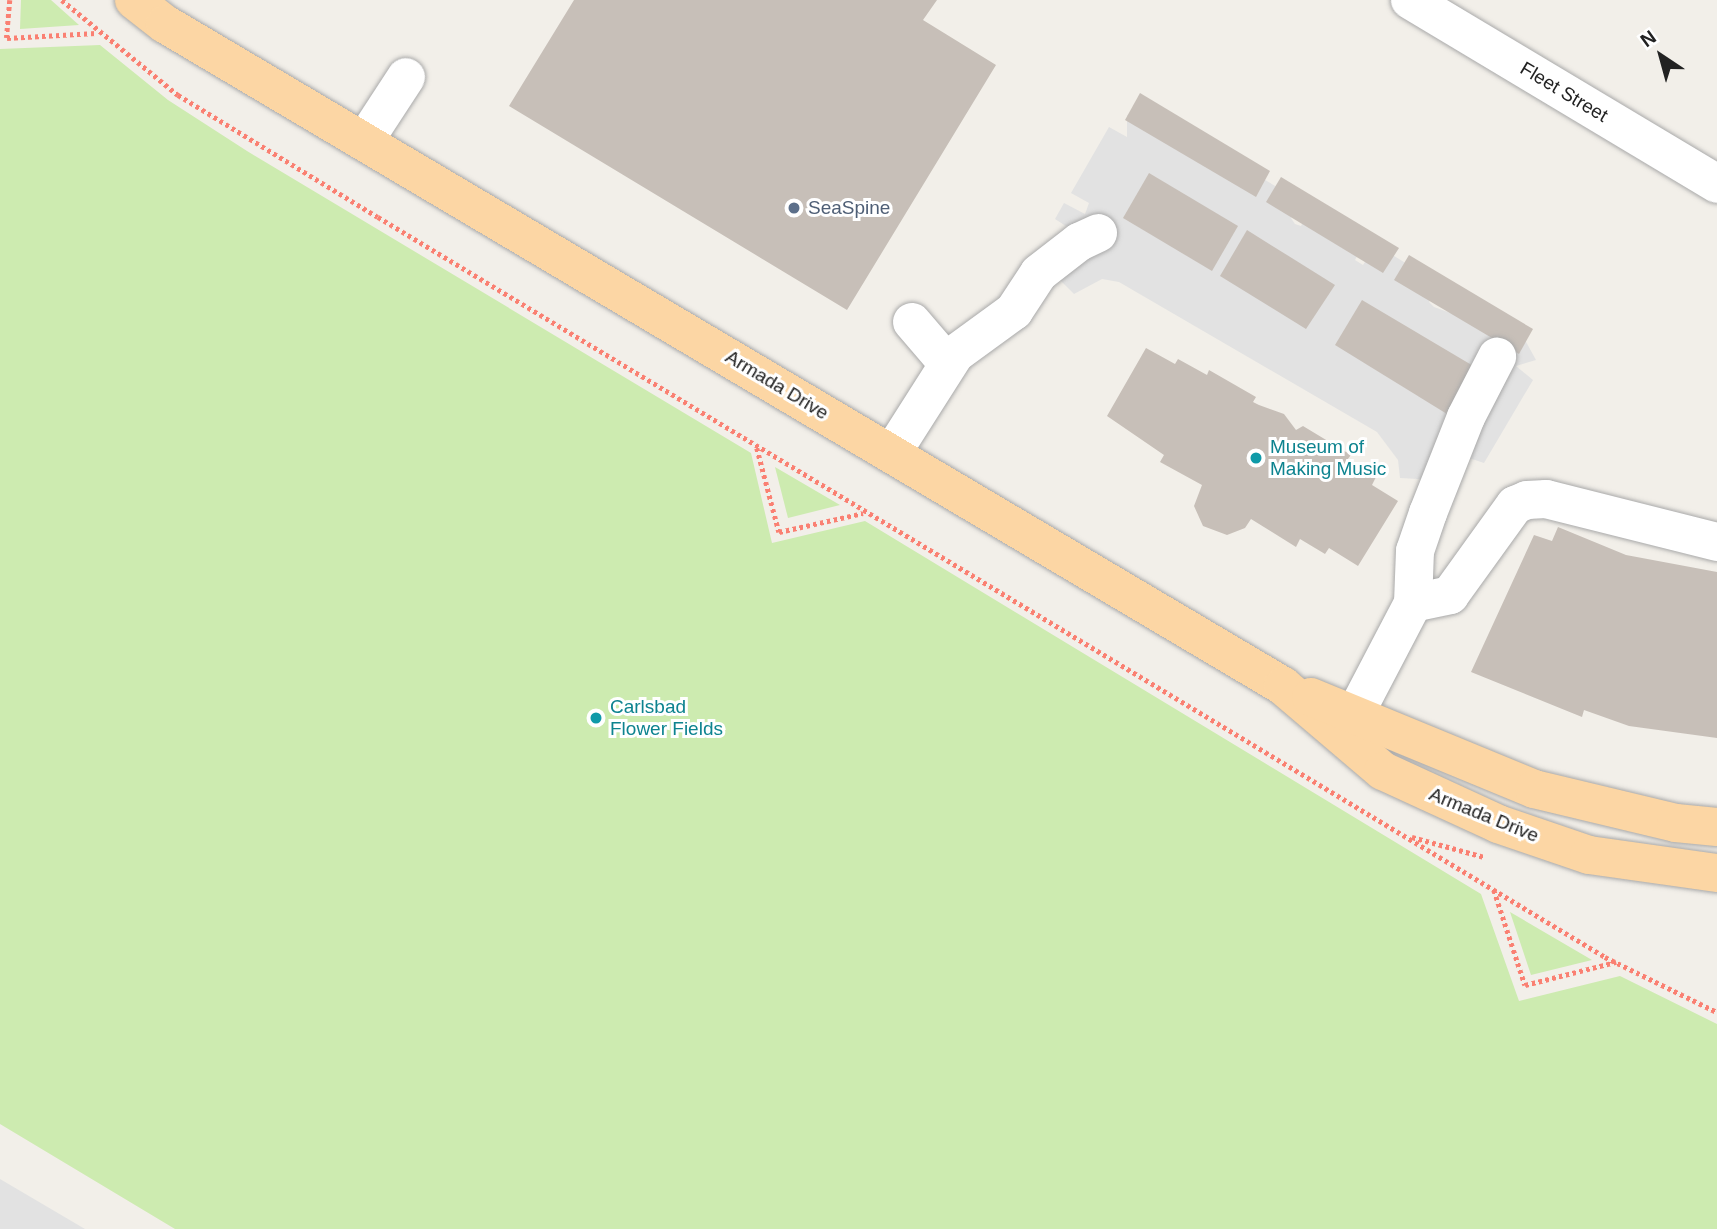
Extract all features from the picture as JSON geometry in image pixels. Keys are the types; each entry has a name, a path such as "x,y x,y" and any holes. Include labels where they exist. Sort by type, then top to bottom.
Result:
{"main road":[{"name":"Armada Drive","path":"134,0 165,24 270,83 1283,686 1534,789 1676,823 1717,827"},
{"name":"Armada Drive","path":"180,0 270,83"},
{"name":"Armada Drive","path":"1283,686 1383,771 1497,824 1589,855 1717,873"}],"street":[{"name":"Fleet Street","path":"1410,0 1717,184"},
{"path":"365,140 406,77"},
{"path":"892,453 948,364 1014,311 1039,273 1079,242 1098,233"},
{"path":"912,322 948,364"},
{"path":"1355,715 1413,603 1415,551 1466,417 1497,357"},
{"path":"1413,603 1450,595 1515,505 1527,499 1546,499 1717,542"}],"path":[{"path":"10,0 7,38 97,33"},
{"path":"62,0 97,33 178,95 864,512 1493,889 1616,962 1717,1012"},
{"path":"757,447 779,531 864,512"},
{"path":"1493,889 1525,985 1616,962"}],"green space":[{"path":"21,0 51,0 79,25 20,29"},
{"name":"Carlsbad Flower Fields","path":"100,45 168,100 247,151 751,453 772,543 865,521 1481,894 1519,1001 1620,976 1717,1024 1717,1229 175,1229 0,1124 0,49"},
{"path":"775,467 840,505 788,518"},
{"path":"1510,912 1592,960 1531,975"}],"shaded area":[{"path":"1150,113 1301,201 1291,218 1295,224 1301,226 1311,206 1366,240 1355,260 1363,265 1376,245 1440,284 1429,302 1434,307 1525,340 1536,360 1516,366 1533,380 1484,463 1460,455 1454,481 1400,478 1398,460 1377,432 1119,282 1102,279 1074,294 1057,277 1069,228 1055,219 1064,203 1085,214 1089,203 1071,193 1109,127 1127,137 1127,115"},
{"path":"0,1179 85,1229 0,1229"}],"building":[{"name":"SeaSpine","path":"574,0 937,0 923,20 996,65 847,310 509,106"},
{"path":"1140,93 1270,171 1256,197 1125,120"},
{"path":"1149,173 1238,226 1212,271 1123,218"},
{"path":"1281,177 1399,248 1383,273 1266,202"},
{"path":"1247,230 1335,285 1306,329 1220,276"},
{"path":"1409,255 1533,329 1519,354 1394,280"},
{"path":"1362,300 1475,367 1447,414 1335,345"},
{"name":"Museum of Making Music","path":"1146,348 1175,364 1178,359 1207,375 1209,370 1256,397 1253,402 1284,414 1296,430 1303,426 1351,455 1347,460 1376,477 1372,485 1398,501 1358,566 1329,548 1325,554 1300,539 1296,547 1251,519 1245,528 1227,535 1203,526 1194,506 1202,485 1160,462 1164,455 1107,416"},
{"path":"1558,527 1626,555 1717,572 1717,738 1629,726 1584,710 1582,717 1471,672 1534,535 1552,541"}],"place":[{"name":"SeaSpine","path":"794,208"},
{"name":"Museum of Making Music","path":"1256,458"},
{"name":"Carlsbad Flower Fields","path":"596,718"}]}
